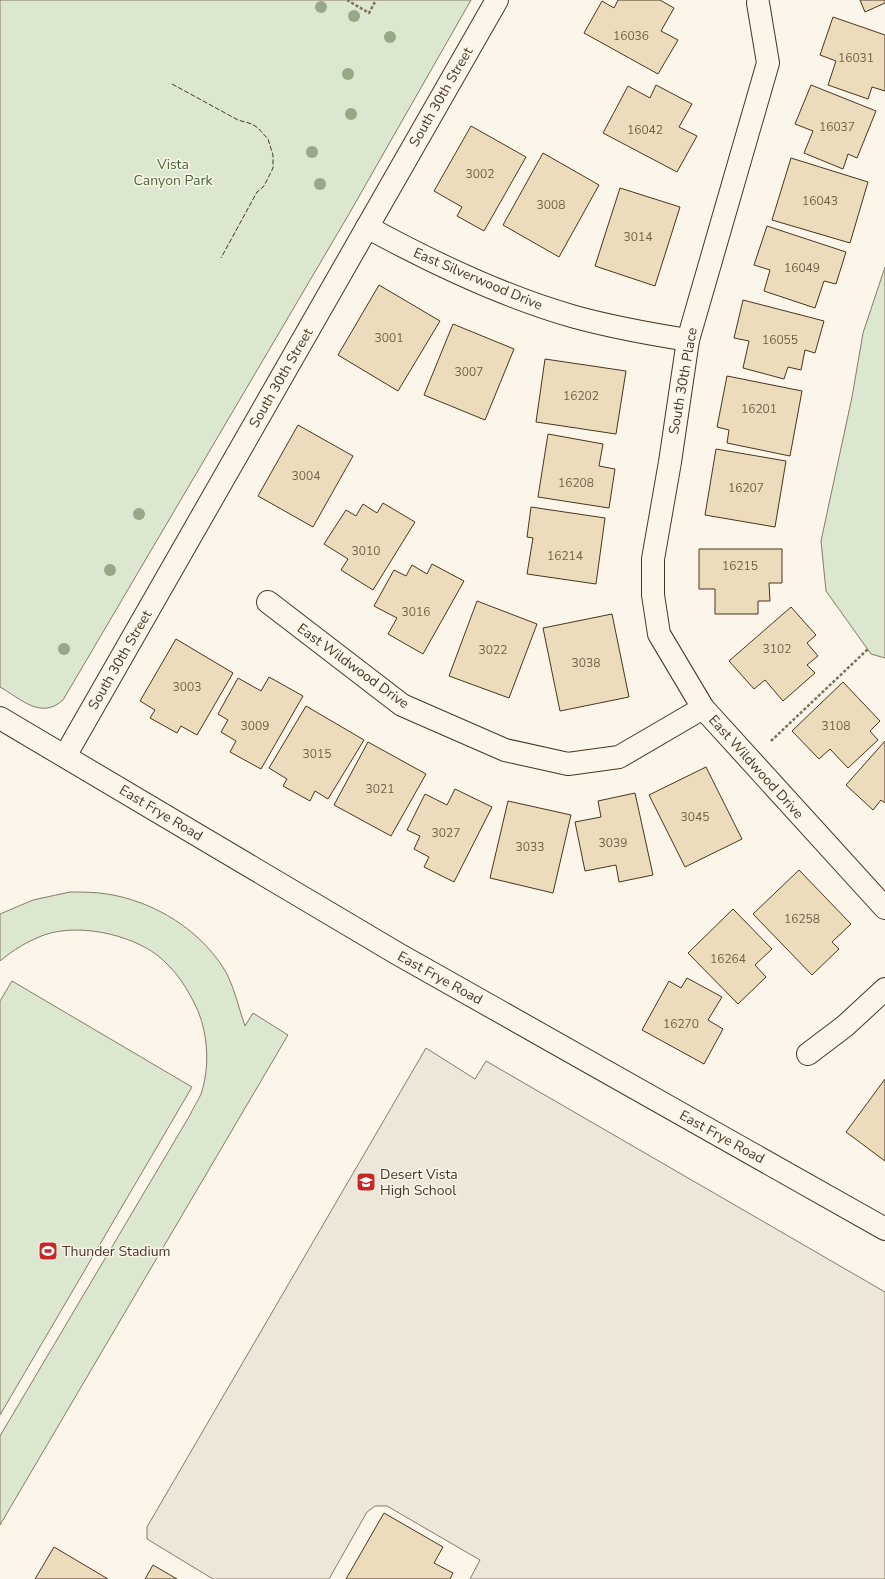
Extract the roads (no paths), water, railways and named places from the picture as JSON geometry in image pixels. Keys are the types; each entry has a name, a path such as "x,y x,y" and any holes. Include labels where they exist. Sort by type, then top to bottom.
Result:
{"street":[{"name":"South 30th Street","path":"65,756 497,0"},
{"name":"South 30th Place","path":"703,708 659,634 653,595 653,559 670,462 688,340 768,63 758,3"},
{"name":"East Silverwood Drive","path":"367,227 436,263 515,297 575,316 650,334 688,340"},
{"name":"East Wildwood Drive","path":"268,602 402,705 505,750 568,764 619,757 703,708 885,908"},
{"name":"East Frye Road","path":"0,718 398,954 885,1229"},
{"path":"808,1054 846,1026 885,989"}],"place":[{"name":"Desert Vista High School","path":"366,1182"},
{"name":"Thunder Stadium","path":"48,1251"}],"park label":[{"name":"Vista Canyon Park","path":"173,172"}]}
